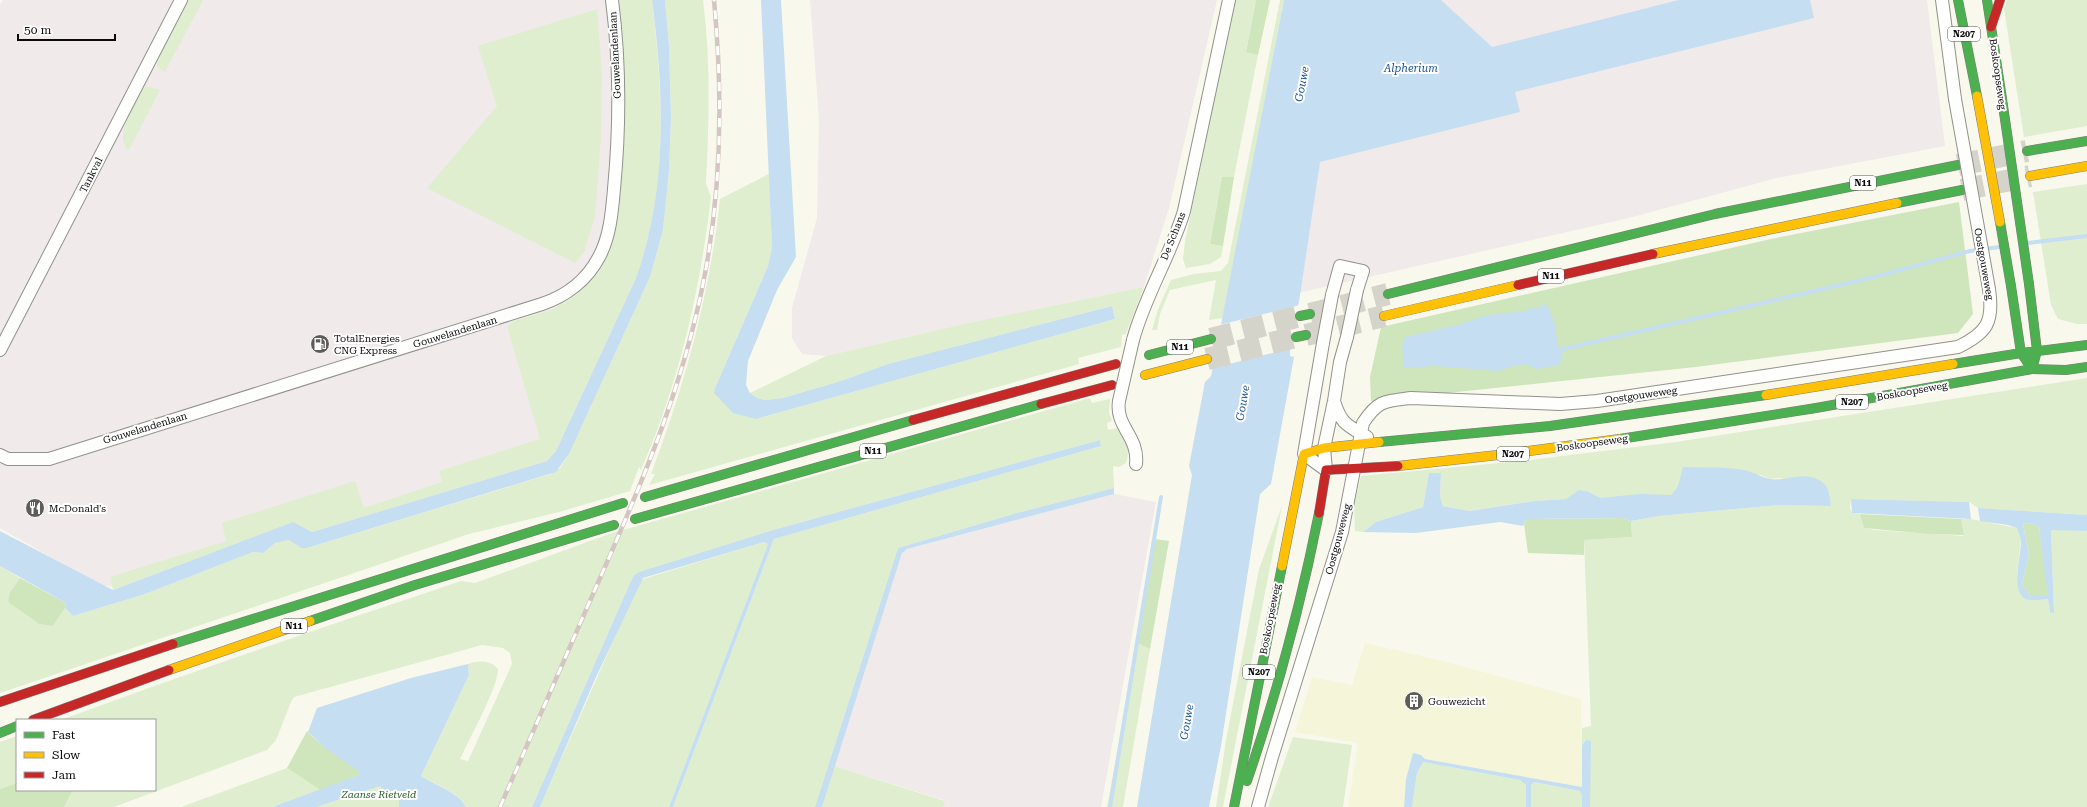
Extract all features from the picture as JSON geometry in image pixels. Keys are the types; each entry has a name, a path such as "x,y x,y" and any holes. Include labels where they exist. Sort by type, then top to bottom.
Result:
{"main road":[{"name":"N207","path":"1958,0 2011,286 2021,353"},
{"name":"Boskoopseweg","path":"1239,807 1270,714 1306,574 1326,470 1354,469 1515,454 1671,432 1833,405 2032,368 2038,351 1987,0"},
{"path":"1991,27 2000,0"},
{"path":"2026,151 2087,141"},
{"name":"N11","path":"1388,294 1716,214 1958,165"},
{"path":"2030,176 2087,166"},
{"name":"N11","path":"1384,316 1719,239 1962,190"},
{"path":"1300,316 1310,314"},
{"path":"1296,337 1306,335"},
{"name":"N11","path":"1149,356 1211,339"},
{"name":"Boskoopseweg","path":"1374,442 1550,426 1798,390 2021,353 2087,345"},
{"path":"2021,353 2032,368 2066,370 2087,368"},
{"name":"N11","path":"1145,375 1207,359"},
{"name":"N11","path":"644,496 883,427 1116,364"},
{"name":"N11","path":"635,519 832,462 1112,385"},
{"path":"1304,454 1359,438"},
{"name":"Boskoopseweg","path":"1234,807 1304,454"},
{"name":"N207","path":"1322,495 1334,483 1354,469"},
{"name":"N11","path":"0,702 96,668 346,588 623,503"},
{"name":"N11","path":"36,719 238,645 415,585 614,525"},
{"path":"0,732 16,726"}],"street":[{"name":"Tankval","path":"0,350 181,0"},
{"name":"Gouwelandenlaan","path":"0,455 8,459 49,459 555,300 571,290 592,268 600,256 606,238 612,209 618,108 612,0"},
{"name":"De Schans","path":"1136,464 1138,453 1135,443 1120,419 1119,401 1133,340 1143,310 1176,234 1184,211 1229,0"},
{"name":"Oostgouweweg","path":"1258,807 1274,749 1342,532 1359,438 1363,423 1372,408 1396,400 1411,398 1560,404 1597,401 1958,347 1972,341 1982,331 1991,318 1992,307 1955,99 1942,0"},
{"name":"Boskoopseweg","path":"1304,454 1332,295 1340,266 1363,271 1340,362 1334,401 1324,448 1326,470"},
{"name":"Boskoopseweg","path":"1334,401 1342,421 1359,438 1374,442"},
{"path":"1304,454 1326,470"}],"shaded area":[{"path":"3,0 619,0 625,81 624,148 619,209 612,245 599,272 576,295 551,310 513,321 507,327 545,455 322,528 287,525 115,587 99,585 0,528 0,5"},
{"path":"810,0 1217,0 1169,208 1144,287 968,323 826,356 802,354 792,338 792,308 817,218 819,119"},
{"name":"Alpherium","path":"1350,0 1927,0 1945,146 1777,178 1625,219 1289,295"},
{"path":"1114,494 1156,502 1101,807 943,807 944,800 834,766 902,553 907,549"}],"green space":[{"path":"189,0 203,0 165,72 157,66 157,62"},
{"path":"619,0 652,0 659,70 660,105 658,175 654,209 647,244 636,278 556,451 547,461 312,532 293,522 113,590 110,577 226,541 222,523 355,481 364,508 442,482 439,471 540,439 507,327 513,321 551,310 576,295 599,272 612,245 619,209 624,148 625,81"},
{"path":"665,0 703,0 706,23 708,69 706,184 711,197 701,267 677,370 654,437 641,470 639,467 630,491 559,512 469,534 0,693 0,566 20,578 11,593 8,602 39,624 53,626 65,608 73,616 145,594 253,552 263,553 275,543 289,540 301,548 307,548 551,474 560,468 569,454 650,277 663,230 669,171 671,118 669,46"},
{"path":"1235,0 1256,0 1246,51 1258,55 1234,177 1222,177 1210,244 1223,246 1221,257 1210,264 1186,268 1183,259 1185,241"},
{"path":"1256,0 1270,0 1258,55 1246,52"},
{"path":"1280,0 1284,0 1223,318 1209,320 1216,280 1170,290 1160,314 1157,330 1152,330 1158,309 1171,280 1194,274 1221,271 1228,263"},
{"path":"2007,0 2087,0 2087,126 2024,137 2004,9"},
{"path":"597,9 602,72 601,136 595,217 584,252 575,263 427,188 497,106 478,46"},
{"path":"146,86 160,90 129,150 124,145 124,129 131,111"},
{"path":"769,174 772,247 768,266 716,386 756,419 1115,319 1112,306 888,364 841,381 783,398 765,400 756,398 750,393 826,356 968,323 1144,287 1126,334 1122,335 1121,347 1078,358 1079,364 649,485 655,474 651,474 675,406 703,304 716,234 720,199"},
{"path":"1222,177 1234,177 1223,246 1210,244"},
{"path":"2087,184 2087,324 2077,324 2058,319 2051,305 2033,192"},
{"path":"1959,202 1973,314 1958,333 1696,367 1371,401 1370,377 1381,327 1771,239"},
{"path":"2087,378 2087,515 1978,508 1969,502 1851,499 1850,508 1852,513 1860,514 1864,528 1875,530 1963,536 1961,519 1971,519 2017,528 2021,539 2017,574 2028,600 2048,599 2050,612 2054,612 2051,529 2087,531 2087,807 1590,807 1586,740 1582,745 1582,728 1591,726 1584,540 1632,537 1631,521 1659,516 1779,505 1831,506 1829,492 1780,478 1770,479 1761,475 1678,486 1671,495 1601,498 1587,491 1580,490 1566,499 1535,501 1468,511 1443,506 1440,496 1441,473 1429,473 1423,507 1376,522 1363,532 1355,531 1354,504 1361,476 1521,461 1676,442"},
{"path":"1090,398 1092,403 1110,399 1109,413 1112,421 1107,423 1108,430 1117,428 1124,436 1128,444 1126,463 1119,467 1113,466 1114,488 1017,513 898,548 815,807 673,807 774,539 1101,446 1100,440 773,530 639,572 634,575 532,807 466,807 458,797 421,776 469,675 468,664 488,662 498,669 497,678 488,701 460,759 468,761 512,664 510,653 503,648 482,645 294,697 276,740 267,750 114,807 64,807 72,791 156,791 156,719 64,719 160,684 461,581 475,583 609,534"},
{"path":"1282,506 1223,807 1216,807 1226,740 1259,569"},
{"path":"1860,514 1961,519 1964,535 1929,534 1864,528"},
{"path":"1623,518 1631,521 1632,537 1584,540 1584,555 1528,553 1524,524 1526,519"},
{"path":"2031,523 2039,527 2049,596 2030,596 2022,584 2029,554 2023,524"},
{"path":"1155,539 1169,541 1150,649 1137,643"},
{"path":"764,542 768,544 669,807 540,807 640,580"},
{"path":"20,578 66,603 65,608 53,626 39,624 8,602 10,593"},
{"path":"1137,643 1150,649 1123,807 1107,807"},
{"name":"Gouwezicht","path":"1365,643 1447,662 1581,699 1582,787 1425,759 1420,755 1406,779 1404,807 1348,807 1358,743 1295,732 1312,677 1352,685"},
{"path":"307,731 319,742 359,771 359,775 320,790 287,768"},
{"path":"16,736 16,783 0,789 0,742"},
{"path":"1293,737 1352,745 1343,807 1268,807"},
{"path":"1423,762 1520,780 1526,784 1526,807 1412,807 1417,773"},
{"path":"834,766 945,801 943,807 822,807"},
{"path":"287,768 320,790 272,807 181,807"},
{"name":"Zaanse Rietveld","path":"382,779 422,807 299,807"},
{"path":"1534,782 1580,791 1582,796 1582,807 1531,807 1531,785"},
{"path":"16,783 16,791 72,791 64,807 0,807 0,789"}],"water":[{"path":"652,0 665,0 669,46 671,118 669,171 663,230 650,277 569,454 556,472 307,548 301,548 289,540 275,543 263,553 253,552 145,594 73,616 65,608 66,603 0,566 0,531 113,590 293,522 312,532 547,461 556,451 636,278 654,210 658,175 661,105"},
{"path":"761,0 781,0 796,257 777,290 748,361 746,385 750,393 757,398 765,400 783,398 841,381 888,364 1112,306 1115,319 756,419 733,413 714,393 768,266 772,247"},
{"name":"Gouwe","path":"1284,0 1441,0 1492,47 1679,0 1810,0 1814,18 1515,92 1520,112 1320,162 1299,302 1290,333 1290,356 1294,357 1271,484 1260,494 1221,746 1209,807 1137,807 1192,475 1189,466 1205,382 1211,376"},
{"path":"1545,304 1553,318 1558,343 1563,354 1559,365 1536,369 1526,364 1509,367 1499,371 1434,366 1404,368 1402,345 1405,337 1457,325 1487,315 1526,311 1531,307 1536,309"},
{"path":"1100,440 1101,446 774,539 673,807 669,807 768,544 764,542 643,578 596,677 540,807 532,807 634,575 639,572 773,530"},
{"path":"1683,467 1740,469 1771,479 1801,476 1813,477 1822,482 1827,488 1831,506 1779,505 1659,516 1631,521 1623,518 1526,519 1523,526 1500,522 1416,533 1363,532 1376,522 1423,507 1429,473 1441,473 1440,496 1443,506 1469,511 1535,501 1566,499 1579,490 1587,491 1601,498 1639,494 1671,495 1678,486"},
{"path":"1114,488 1114,494 907,549 902,553 822,807 815,807 898,548 1017,513"},
{"path":"1851,499 1969,502 1971,519 1852,513"},
{"path":"1978,508 2087,515 2087,531 2051,530 2054,613 2050,612 2048,599 2029,600 2023,597 2019,591 2018,574 2021,540 2017,528 2008,525 1980,521","holes":["2031,523 2039,527 2048,596 2030,596 2022,584 2029,554 2023,524"]},
{"path":"468,664 469,675 421,776 458,797 466,807 399,807 399,799 395,795 389,795 380,786 316,807 272,807 359,775 359,771 328,750 308,732 317,708 411,678"},
{"path":"1586,740 1591,741 1590,807 1582,807 1582,796 1580,791 1534,782 1531,785 1531,807 1526,807 1526,785 1520,780 1423,762 1417,773 1412,807 1404,807 1406,779 1413,753 1421,755 1425,759 1582,787 1582,745"}],"pier":[{"path":"1300,305 1292,334 1292,348 1210,369 1219,325"}],"waterway":[{"path":"2028,243 2087,236"},
{"path":"1559,350 1870,278 1970,251 1999,247"},
{"path":"1110,807 1161,497"}],"tunnel":[{"path":"1958,165 2027,151"},
{"path":"1962,190 2030,176"},
{"path":"1310,314 1388,294"},
{"path":"1211,339 1300,316"},
{"path":"1306,335 1384,316"},
{"path":"1207,359 1296,337"}],"railway":[{"path":"500,807 634,499 674,394 695,321 709,249 717,178 719,142 719,71 714,0"}],"traffic: fast":[{"path":"1958,0 1977,96"},
{"path":"1987,0 2001,92"},
{"path":"2001,92 2029,284"},
{"path":"2027,151 2087,141"},
{"path":"1388,294 1715,214 1958,165"},
{"path":"1897,203 1962,190"},
{"path":"2000,222 2011,286"},
{"path":"1620,439 1816,408 2032,369 2037,351 2029,284"},
{"path":"1953,364 2021,353 2011,286"},
{"path":"1300,316 1310,314"},
{"path":"1296,337 1306,335"},
{"path":"1149,355 1211,339"},
{"path":"2087,345 2021,353 2032,369 2066,370 2087,367"},
{"path":"1379,442 1550,426 1766,395"},
{"path":"635,519 1041,404"},
{"path":"645,497 913,420"},
{"path":"173,644 623,503"},
{"path":"1247,781 1288,648 1319,513"},
{"path":"310,621 415,585 614,525"},
{"path":"1234,807 1282,566"},
{"path":"0,733 16,726"}],"traffic: slow":[{"path":"1977,96 2000,222"},
{"path":"2030,176 2087,166"},
{"path":"1653,254 1897,203"},
{"path":"1384,316 1518,285"},
{"path":"1145,375 1207,359"},
{"path":"1766,395 1953,364"},
{"path":"1398,466 1620,439"},
{"path":"1282,566 1304,454 1324,448 1379,442"},
{"path":"169,670 310,621"}],"traffic: jam":[{"path":"1991,27 2000,0"},
{"path":"1518,285 1653,254"},
{"path":"913,420 1116,364"},
{"path":"1041,404 1112,385"},
{"path":"1319,513 1326,470 1398,466"},
{"path":"0,702 173,644"},
{"path":"36,719 169,670"}],"place":[{"name":"TotalEnergies CNG Express","path":"320,344"},
{"name":"McDonald's","path":"35,508"},
{"name":"Gouwezicht","path":"1414,701"}]}
